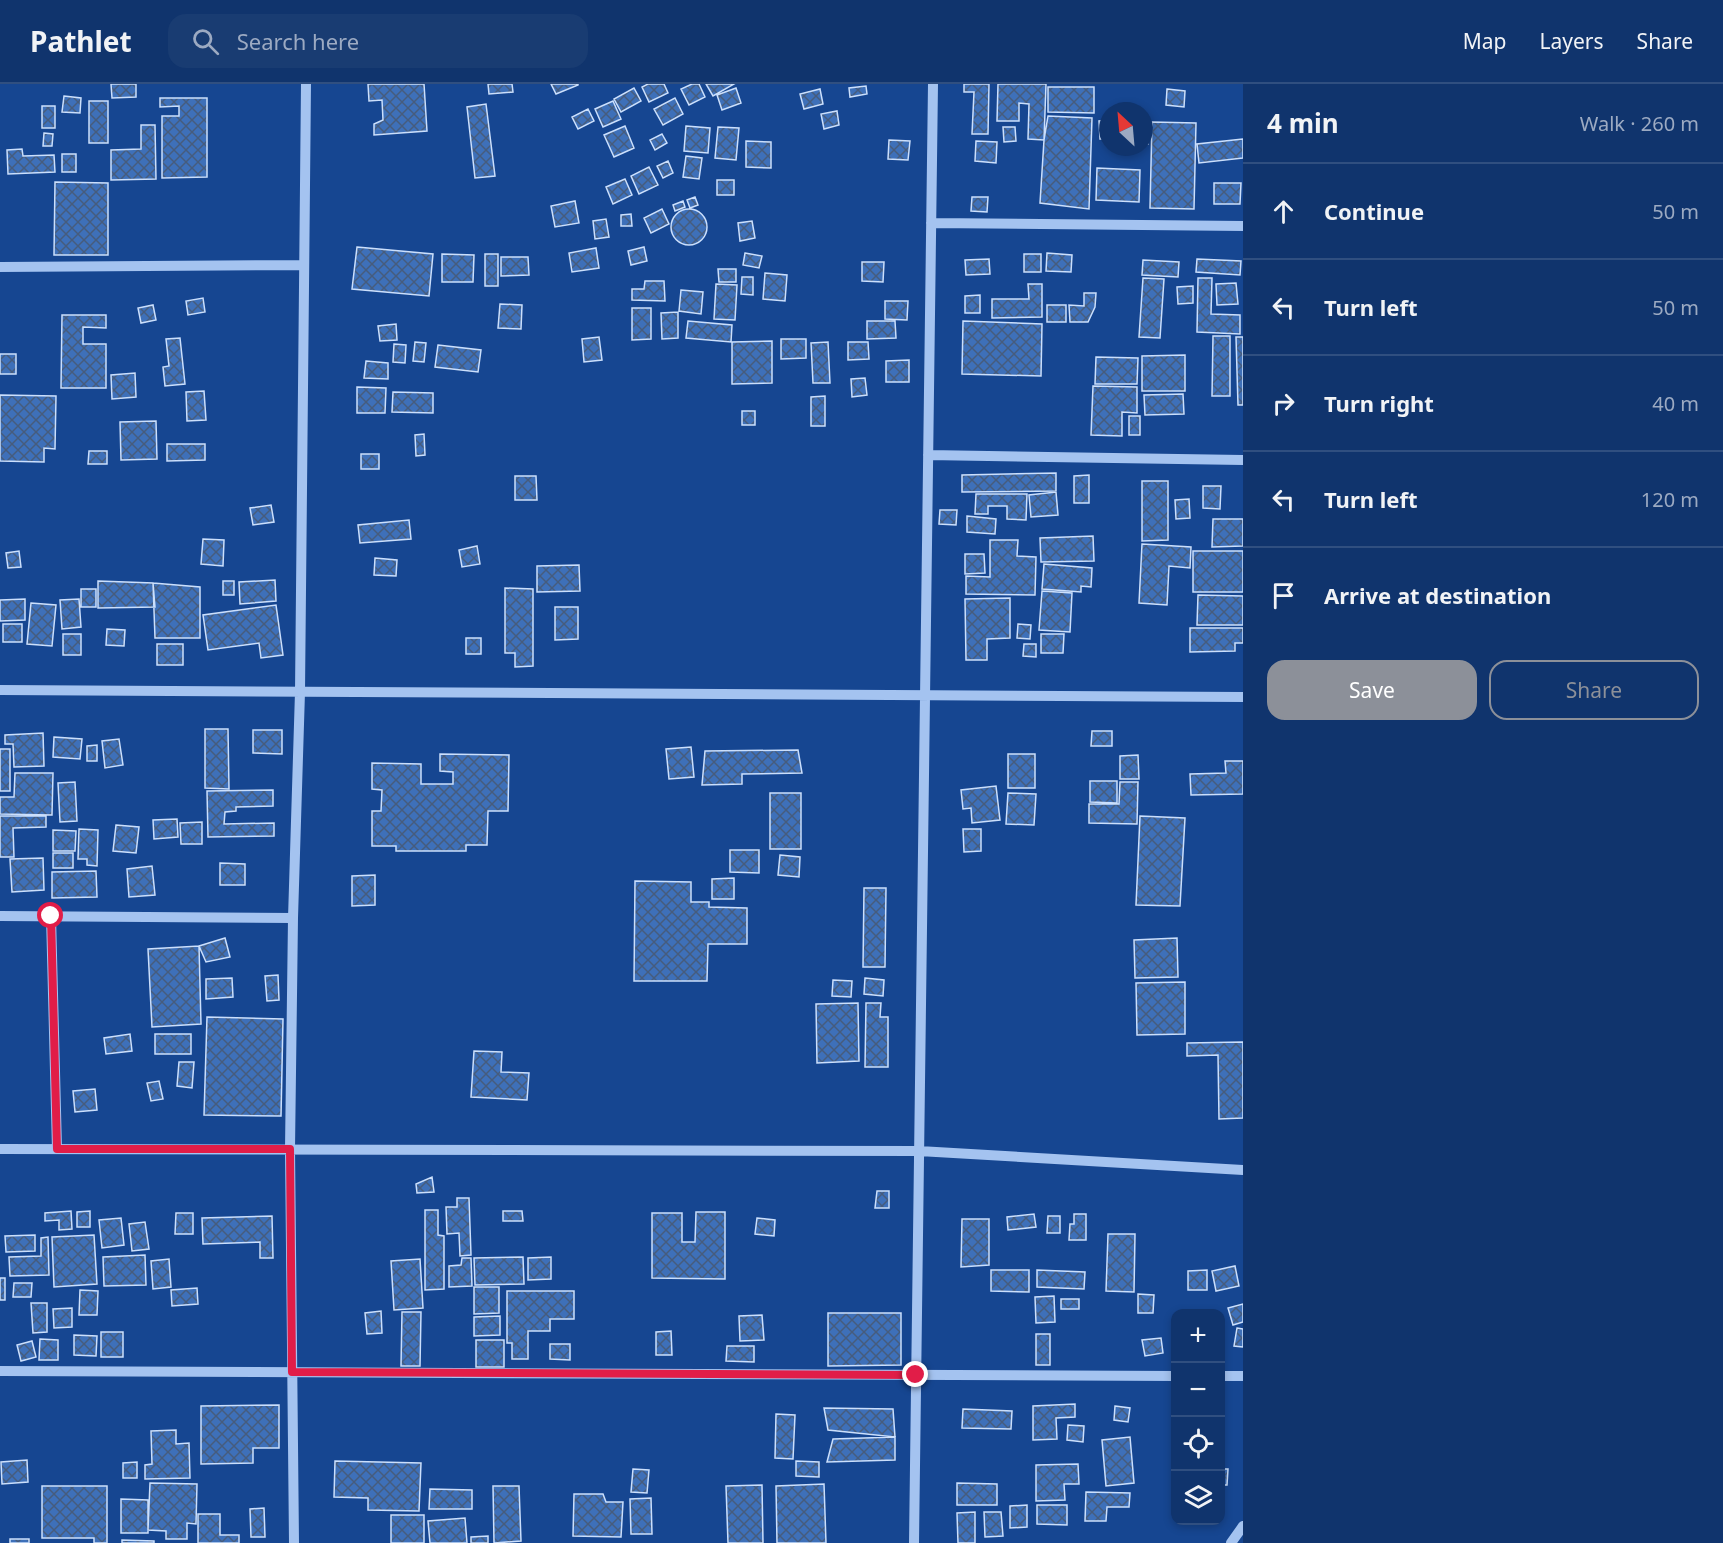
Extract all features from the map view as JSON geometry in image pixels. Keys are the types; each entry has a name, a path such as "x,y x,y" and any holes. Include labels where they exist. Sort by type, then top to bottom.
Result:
{"street":[{"path":"294,1543 290,1149 293,918 300,692 306,84"},
{"path":"914,1543 933,84"},
{"path":"931,223 1243,226"},
{"path":"0,267 304,265"},
{"path":"928,455 1243,460"},
{"path":"0,690 1243,697"},
{"path":"0,916 293,918"},
{"path":"51,916 57,1149"},
{"path":"0,1149 919,1151 1243,1170"},
{"path":"0,1371 1171,1376"},
{"path":"1225,1376 1243,1376"},
{"path":"1231,1543 1243,1526"}],"building":[{"path":"111,84 136,84 136,97 112,98"},
{"path":"368,84 424,84 427,131 374,135 374,124 383,120 382,100 369,101"},
{"path":"488,84 512,84 513,92 489,94"},
{"path":"551,84 578,84 578,85 556,94"},
{"path":"648,84 664,84 668,93 649,102 642,87"},
{"path":"692,84 699,84 705,97 689,105 681,89"},
{"path":"706,84 734,84 713,96"},
{"path":"964,84 989,84 988,134 972,134 974,92 964,92"},
{"path":"998,84 1046,84 1044,140 1028,139 1029,104 1019,103 1019,121 997,121"},
{"path":"866,86 867,94 850,97 849,88"},
{"path":"1048,87 1094,87 1094,113 1048,112"},
{"path":"634,88 641,101 621,112 614,99"},
{"path":"736,88 741,103 722,110 717,95"},
{"path":"820,89 823,104 804,109 800,94"},
{"path":"1167,89 1185,91 1184,107 1166,105"},
{"path":"64,96 81,98 80,113 62,112"},
{"path":"160,98 207,98 207,177 162,178 162,116 179,116 179,106 160,107"},
{"path":"675,98 683,114 663,125 654,109"},
{"path":"89,101 108,101 108,143 89,143"},
{"path":"613,101 621,119 603,127 595,109"},
{"path":"486,104 495,176 475,178 467,107"},
{"path":"42,106 55,106 55,128 42,128"},
{"path":"588,109 594,121 578,129 572,117"},
{"path":"837,111 839,125 824,129 821,114"},
{"path":"1048,116 1092,118 1089,209 1040,203"},
{"path":"1153,122 1196,123 1194,209 1150,208"},
{"path":"141,125 155,125 156,179 111,180 111,150 141,149"},
{"path":"625,126 634,148 614,157 604,135"},
{"path":"686,126 710,128 708,153 684,151"},
{"path":"718,127 739,128 736,160 715,158"},
{"path":"1003,127 1015,127 1016,141 1004,142"},
{"path":"44,133 53,134 52,146 43,146"},
{"path":"662,134 667,143 655,150 650,140"},
{"path":"1243,139 1243,158 1199,163 1197,144"},
{"path":"889,140 910,141 908,160 888,159"},
{"path":"746,141 771,142 771,168 746,167"},
{"path":"976,141 997,142 996,163 975,161"},
{"path":"22,149 23,156 54,155 55,172 8,174 7,150"},
{"path":"62,154 76,154 76,172 62,172"},
{"path":"686,156 702,158 699,179 683,177"},
{"path":"668,161 673,173 663,178 657,166"},
{"path":"649,167 658,185 639,194 631,176"},
{"path":"1097,168 1140,170 1139,202 1096,200"},
{"path":"625,179 632,195 613,204 606,187"},
{"path":"717,180 734,180 734,195 717,195"},
{"path":"55,182 108,183 108,255 54,255"},
{"path":"1214,183 1241,183 1240,204 1214,204"},
{"path":"695,197 698,205 690,208 687,200"},
{"path":"972,197 988,197 987,212 971,211"},
{"path":"575,201 579,223 555,227 551,206"},
{"path":"683,201 685,207 675,211 673,205"},
{"path":"662,209 669,224 651,233 644,218"},
{"path":"689,209 702,214 707,227 702,240 689,245 676,240 671,227 676,214"},
{"path":"631,214 632,226 621,226 621,215"},
{"path":"606,219 609,237 595,239 593,221"},
{"path":"752,221 755,238 740,241 738,223"},
{"path":"357,247 433,254 429,296 352,289"},
{"path":"644,247 647,261 631,265 628,251"},
{"path":"596,248 599,268 572,272 569,253"},
{"path":"745,253 762,256 759,268 743,265"},
{"path":"1047,253 1072,255 1071,272 1046,271"},
{"path":"442,254 474,255 473,282 442,282"},
{"path":"485,254 498,254 498,286 485,286"},
{"path":"1024,254 1041,254 1041,272 1024,272"},
{"path":"501,257 528,257 529,275 501,276"},
{"path":"989,259 990,274 966,275 965,260"},
{"path":"1197,259 1241,261 1240,275 1196,272"},
{"path":"1143,260 1179,262 1178,277 1142,275"},
{"path":"862,262 884,262 883,282 862,281"},
{"path":"718,269 736,269 736,282 719,282"},
{"path":"765,273 787,275 785,301 763,299"},
{"path":"742,277 753,277 753,295 741,294"},
{"path":"1143,278 1164,279 1160,338 1139,337"},
{"path":"1198,278 1212,278 1211,314 1240,315 1240,334 1197,332"},
{"path":"645,281 664,281 665,301 632,300 632,289 644,289"},
{"path":"1236,283 1238,304 1217,305 1216,284"},
{"path":"716,284 737,285 735,320 714,319"},
{"path":"1028,284 1042,284 1042,317 992,318 992,299 1029,299"},
{"path":"1193,286 1193,303 1178,304 1177,287"},
{"path":"681,290 703,292 701,314 679,311"},
{"path":"1084,293 1096,293 1095,307 1088,322 1070,322 1069,305 1084,306"},
{"path":"980,295 980,313 965,313 965,296"},
{"path":"203,298 205,312 188,315 186,301"},
{"path":"885,301 908,301 907,320 885,319"},
{"path":"500,304 522,305 521,329 498,328"},
{"path":"153,305 156,320 141,323 138,308"},
{"path":"1047,305 1066,305 1066,322 1047,322"},
{"path":"632,308 651,308 651,339 632,340"},
{"path":"678,312 678,338 662,339 661,313"},
{"path":"62,315 106,315 106,328 83,327 83,344 106,344 106,388 61,388"},
{"path":"688,321 732,325 731,342 686,338"},
{"path":"867,321 895,321 896,338 867,339"},
{"path":"963,321 1042,324 1041,376 962,374"},
{"path":"396,324 397,340 380,341 378,326"},
{"path":"1213,336 1230,336 1230,396 1212,396"},
{"path":"599,337 602,360 584,362 582,339"},
{"path":"1236,337 1243,337 1243,405 1238,405"},
{"path":"180,338 185,384 165,386 163,367 169,366 166,339"},
{"path":"781,339 806,339 806,358 781,359"},
{"path":"772,341 772,383 732,384 732,342"},
{"path":"415,342 426,343 424,362 413,361"},
{"path":"828,342 830,383 813,383 811,343"},
{"path":"848,342 868,342 869,359 848,360"},
{"path":"394,344 406,345 405,363 393,362"},
{"path":"438,345 481,350 478,372 435,367"},
{"path":"0,354 16,354 16,374 0,374"},
{"path":"1185,355 1185,391 1142,391 1142,356"},
{"path":"1096,357 1138,358 1137,384 1095,384"},
{"path":"909,360 909,382 886,382 886,361"},
{"path":"366,361 388,363 388,379 364,378"},
{"path":"135,373 136,397 112,399 111,375"},
{"path":"865,378 867,395 852,397 851,379"},
{"path":"1093,386 1137,387 1137,413 1122,412 1122,436 1091,435"},
{"path":"357,387 386,388 385,413 357,413"},
{"path":"204,391 206,420 187,421 186,392"},
{"path":"393,392 433,393 433,413 392,412"},
{"path":"1183,394 1184,414 1145,415 1144,395"},
{"path":"0,395 56,396 55,449 44,448 44,462 0,461"},
{"path":"825,396 825,426 811,426 811,397"},
{"path":"742,411 755,411 755,425 742,425"},
{"path":"1129,416 1140,416 1140,435 1129,435"},
{"path":"156,421 157,459 121,460 120,422"},
{"path":"424,434 425,455 416,456 415,435"},
{"path":"167,444 205,444 205,460 167,461"},
{"path":"89,451 107,451 107,464 88,464"},
{"path":"361,454 379,454 379,469 361,469"},
{"path":"1056,473 1056,491 962,492 962,475"},
{"path":"1089,475 1089,503 1074,503 1074,476"},
{"path":"515,476 536,476 537,500 515,500"},
{"path":"1142,481 1168,481 1168,540 1142,541"},
{"path":"1203,486 1221,486 1220,509 1203,508"},
{"path":"1056,492 1058,515 1031,517 1029,495"},
{"path":"976,494 1027,494 1026,520 1007,519 1007,506 988,506 988,514 975,514"},
{"path":"1189,499 1190,518 1176,519 1175,500"},
{"path":"271,505 274,522 253,525 250,508"},
{"path":"940,510 957,510 956,525 939,524"},
{"path":"967,516 996,519 995,534 967,532"},
{"path":"1213,519 1243,519 1243,546 1212,547"},
{"path":"409,520 411,539 360,543 358,525"},
{"path":"1093,536 1094,561 1041,562 1040,538"},
{"path":"203,539 224,540 223,566 201,564"},
{"path":"990,540 1018,540 1017,556 1036,557 1035,595 966,594 966,576 990,577"},
{"path":"1142,544 1191,547 1190,568 1169,566 1167,605 1139,603"},
{"path":"477,546 480,564 462,567 459,550"},
{"path":"19,551 21,567 8,568 6,553"},
{"path":"1193,551 1243,551 1243,592 1193,592"},
{"path":"965,554 984,554 985,573 965,574"},
{"path":"375,558 397,560 396,576 374,575"},
{"path":"1044,564 1092,568 1091,587 1081,586 1081,592 1042,589"},
{"path":"579,565 580,591 537,592 537,566"},
{"path":"275,580 276,601 240,604 239,582"},
{"path":"98,581 153,583 155,607 98,608"},
{"path":"223,581 234,581 234,595 223,595"},
{"path":"153,583 200,587 200,638 155,638"},
{"path":"505,588 533,589 533,666 515,667 515,653 505,653"},
{"path":"81,589 96,589 96,607 81,607"},
{"path":"1042,591 1072,593 1070,632 1039,630"},
{"path":"1198,595 1243,596 1243,625 1197,625"},
{"path":"1010,598 1010,638 987,639 987,660 966,660 965,599"},
{"path":"25,599 25,620 0,621 0,600"},
{"path":"79,599 81,627 62,629 60,600"},
{"path":"31,603 56,605 52,646 27,644"},
{"path":"276,605 283,655 261,658 259,643 208,650 203,615"},
{"path":"555,607 578,607 578,639 555,640"},
{"path":"3,624 22,624 22,642 3,642"},
{"path":"1018,624 1031,625 1030,639 1017,638"},
{"path":"1190,628 1243,628 1243,643 1235,643 1235,651 1190,652"},
{"path":"107,629 125,630 124,646 106,645"},
{"path":"63,634 81,634 81,655 63,655"},
{"path":"1041,634 1064,634 1063,653 1041,653"},
{"path":"466,638 481,638 481,654 466,654"},
{"path":"157,644 183,644 183,665 157,665"},
{"path":"1024,644 1036,644 1036,657 1023,656"},
{"path":"205,729 228,729 229,789 205,788"},
{"path":"253,730 282,730 282,754 253,753"},
{"path":"1092,731 1112,731 1112,746 1091,746"},
{"path":"43,733 44,766 14,767 13,744 5,744 5,735"},
{"path":"54,737 82,739 80,759 53,757"},
{"path":"119,739 123,765 105,768 102,741"},
{"path":"97,745 97,761 87,761 87,746"},
{"path":"691,747 694,777 669,779 666,749"},
{"path":"0,749 10,749 10,791 0,791"},
{"path":"798,750 802,773 742,774 742,784 702,785 705,751"},
{"path":"440,754 509,755 508,811 488,811 487,845 466,845 466,851 396,851 396,846 372,846 372,811 381,811 382,790 372,789 372,763 421,764 421,784 453,784 453,772 440,771"},
{"path":"1008,754 1035,754 1035,788 1008,788"},
{"path":"1138,755 1139,779 1120,779 1120,756"},
{"path":"1225,761 1243,761 1243,794 1191,795 1190,774 1226,773"},
{"path":"15,773 53,773 52,815 0,814 0,797 14,797"},
{"path":"1090,781 1117,781 1117,803 1090,802"},
{"path":"75,782 77,821 60,822 58,783"},
{"path":"1120,782 1138,782 1137,824 1089,823 1089,804 1119,804"},
{"path":"996,786 1000,820 972,823 971,808 963,809 961,790"},
{"path":"273,790 273,806 236,807 236,811 225,812 224,824 274,823 274,836 208,837 207,791"},
{"path":"770,793 801,793 801,849 770,849"},
{"path":"1008,793 1036,794 1034,825 1006,824"},
{"path":"0,816 46,816 46,827 13,828 14,857 0,857"},
{"path":"1140,816 1185,818 1180,906 1136,905"},
{"path":"177,819 178,837 154,839 153,820"},
{"path":"202,822 202,844 181,844 180,823"},
{"path":"116,825 139,827 136,853 113,851"},
{"path":"79,829 98,830 97,866 87,865 87,859 78,859"},
{"path":"963,829 981,829 981,851 964,852"},
{"path":"53,830 76,831 75,851 53,851"},
{"path":"730,850 759,850 759,873 730,872"},
{"path":"53,853 73,853 73,868 53,868"},
{"path":"780,855 800,857 799,877 778,875"},
{"path":"43,858 44,890 12,892 10,859"},
{"path":"220,863 245,864 245,885 220,885"},
{"path":"152,866 155,895 129,897 127,869"},
{"path":"96,871 97,897 52,898 52,872"},
{"path":"375,875 375,905 352,906 352,876"},
{"path":"734,878 734,899 712,899 712,879"},
{"path":"635,881 691,882 691,902 709,902 709,907 747,908 747,944 708,944 707,981 634,981"},
{"path":"864,888 886,888 885,967 863,967"},
{"path":"225,938 230,957 206,962 199,946"},
{"path":"1177,938 1178,977 1135,978 1134,940"},
{"path":"199,946 201,1024 152,1027 148,949"},
{"path":"278,975 279,1000 267,1001 265,976"},
{"path":"232,978 233,997 206,999 206,979"},
{"path":"865,978 884,980 883,996 864,994"},
{"path":"833,980 852,981 851,997 832,996"},
{"path":"1185,982 1185,1034 1137,1035 1136,983"},
{"path":"858,1003 859,1061 817,1063 816,1004"},
{"path":"866,1003 881,1003 880,1017 888,1017 888,1067 865,1067"},
{"path":"207,1017 283,1019 281,1116 204,1115"},
{"path":"130,1034 132,1051 106,1054 104,1038"},
{"path":"155,1034 191,1034 191,1054 155,1054"},
{"path":"1243,1042 1243,1118 1219,1119 1218,1055 1187,1056 1187,1043"},
{"path":"474,1051 502,1052 501,1072 529,1073 527,1100 471,1097"},
{"path":"179,1062 194,1062 192,1088 177,1086"},
{"path":"159,1081 163,1099 151,1101 147,1083"},
{"path":"95,1089 97,1110 75,1112 73,1091"},
{"path":"432,1177 434,1192 417,1193 416,1184"},
{"path":"877,1191 889,1191 889,1208 875,1208"},
{"path":"457,1198 469,1198 471,1255 460,1256 459,1233 447,1234 446,1207 457,1207"},
{"path":"425,1210 438,1210 438,1235 444,1236 444,1289 425,1290"},
{"path":"71,1211 72,1229 59,1230 59,1220 45,1221 45,1213"},
{"path":"90,1211 90,1227 77,1227 77,1212"},
{"path":"503,1211 522,1211 523,1221 503,1221"},
{"path":"696,1212 725,1212 725,1279 652,1278 652,1213 682,1213 682,1242 695,1242"},
{"path":"176,1213 193,1213 193,1234 175,1234"},
{"path":"1034,1214 1036,1227 1008,1230 1007,1217"},
{"path":"1074,1214 1086,1214 1086,1240 1069,1240 1070,1224 1074,1224"},
{"path":"272,1216 273,1258 260,1258 260,1242 203,1244 202,1218"},
{"path":"1048,1216 1060,1216 1060,1233 1047,1233"},
{"path":"121,1218 124,1245 102,1248 99,1220"},
{"path":"757,1218 775,1220 774,1236 755,1234"},
{"path":"962,1219 989,1219 989,1265 961,1267"},
{"path":"145,1222 149,1249 132,1251 129,1224"},
{"path":"1108,1234 1135,1234 1134,1292 1106,1291"},
{"path":"35,1235 35,1251 6,1252 5,1236"},
{"path":"94,1235 97,1284 54,1287 52,1237"},
{"path":"48,1237 49,1275 10,1276 9,1257 41,1256 41,1238"},
{"path":"145,1255 146,1285 104,1286 103,1257"},
{"path":"523,1257 524,1284 475,1285 474,1258"},
{"path":"551,1257 551,1279 528,1280 528,1258"},
{"path":"462,1258 471,1258 472,1286 449,1287 449,1266 461,1265"},
{"path":"169,1259 171,1287 153,1289 151,1261"},
{"path":"420,1259 423,1308 394,1310 391,1261"},
{"path":"1235,1266 1239,1286 1216,1291 1212,1271"},
{"path":"991,1270 1029,1270 1029,1292 991,1291"},
{"path":"1037,1270 1085,1272 1084,1289 1037,1287"},
{"path":"1207,1270 1207,1290 1188,1290 1188,1271"},
{"path":"0,1278 5,1278 5,1300 0,1300"},
{"path":"14,1283 32,1283 31,1297 13,1297"},
{"path":"474,1287 499,1287 499,1313 474,1314"},
{"path":"197,1288 198,1304 172,1306 171,1290"},
{"path":"80,1290 98,1291 97,1315 79,1315"},
{"path":"507,1291 574,1291 574,1319 550,1319 550,1331 528,1331 528,1359 512,1359 512,1343 507,1343"},
{"path":"1138,1294 1154,1295 1153,1313 1138,1313"},
{"path":"1054,1296 1055,1322 1036,1323 1035,1297"},
{"path":"1061,1299 1079,1299 1079,1309 1061,1309"},
{"path":"31,1303 47,1303 47,1332 33,1333"},
{"path":"1243,1304 1243,1322 1233,1325 1228,1308"},
{"path":"72,1308 72,1327 54,1328 53,1309"},
{"path":"381,1311 382,1333 367,1334 365,1313"},
{"path":"402,1312 421,1312 420,1366 401,1366"},
{"path":"828,1313 901,1313 901,1365 828,1366"},
{"path":"762,1315 764,1340 740,1341 739,1316"},
{"path":"500,1316 500,1335 474,1336 474,1317"},
{"path":"1237,1328 1243,1329 1243,1347 1234,1346"},
{"path":"671,1331 672,1355 656,1355 656,1332"},
{"path":"101,1332 123,1332 123,1357 101,1357"},
{"path":"1036,1334 1050,1334 1050,1365 1036,1365"},
{"path":"74,1335 97,1336 96,1356 74,1355"},
{"path":"1161,1338 1163,1353 1145,1356 1142,1340"},
{"path":"40,1339 58,1340 58,1360 39,1360"},
{"path":"476,1340 504,1340 504,1367 476,1367"},
{"path":"32,1341 36,1357 21,1361 17,1345"},
{"path":"550,1344 570,1344 570,1360 550,1359"},
{"path":"727,1346 754,1346 754,1362 726,1361"},
{"path":"1075,1404 1075,1417 1056,1418 1057,1439 1033,1440 1033,1406"},
{"path":"279,1405 279,1448 253,1448 253,1463 201,1464 201,1406"},
{"path":"1115,1406 1130,1408 1128,1422 1114,1420"},
{"path":"824,1408 893,1409 895,1437 828,1430"},
{"path":"963,1409 1012,1411 1011,1429 962,1428"},
{"path":"776,1414 795,1415 793,1459 775,1458"},
{"path":"1068,1425 1084,1426 1083,1442 1067,1440"},
{"path":"176,1430 176,1444 189,1443 190,1478 145,1479 145,1465 152,1464 151,1431"},
{"path":"895,1437 895,1460 827,1462 833,1439"},
{"path":"1130,1437 1134,1483 1106,1486 1102,1440"},
{"path":"27,1460 28,1482 2,1484 1,1462"},
{"path":"335,1461 421,1463 419,1511 368,1510 368,1498 334,1497"},
{"path":"796,1461 819,1462 819,1477 796,1476"},
{"path":"137,1462 137,1478 123,1478 123,1463"},
{"path":"1078,1464 1079,1484 1064,1484 1065,1500 1036,1501 1036,1465"},
{"path":"633,1469 649,1470 647,1493 631,1492"},
{"path":"1225,1469 1228,1469 1227,1485 1225,1485"},
{"path":"150,1483 197,1484 196,1524 187,1523 187,1539 166,1539 166,1531 148,1530"},
{"path":"957,1483 997,1484 997,1505 957,1505"},
{"path":"824,1484 826,1543 777,1543 776,1486"},
{"path":"762,1485 763,1543 728,1543 726,1486"},
{"path":"42,1486 107,1486 107,1543 94,1543 94,1538 42,1538"},
{"path":"493,1486 519,1486 521,1541 494,1543"},
{"path":"430,1489 472,1490 472,1509 429,1509"},
{"path":"1086,1492 1130,1493 1129,1507 1107,1507 1106,1521 1085,1521"},
{"path":"574,1494 603,1494 606,1502 623,1502 621,1537 573,1536"},
{"path":"651,1498 652,1534 631,1534 630,1499"},
{"path":"121,1499 148,1500 148,1533 121,1533"},
{"path":"1027,1505 1027,1527 1010,1528 1010,1506"},
{"path":"1037,1505 1067,1505 1067,1525 1037,1524"},
{"path":"264,1508 265,1537 251,1537 250,1509"},
{"path":"975,1512 975,1543 958,1543 957,1513"},
{"path":"984,1512 1001,1512 1003,1536 985,1537"},
{"path":"198,1514 220,1514 220,1535 239,1535 239,1543 198,1543"},
{"path":"391,1515 424,1515 424,1543 391,1543"},
{"path":"465,1518 467,1543 430,1543 428,1521"},
{"path":"488,1536 488,1543 471,1543 471,1537"},
{"path":"10,1539 29,1539 29,1543 10,1543"},
{"path":"122,1540 154,1541 154,1543 122,1543"}],"route":[{"path":"51,916 57,1149 290,1149 292,1372 916,1375"}]}
